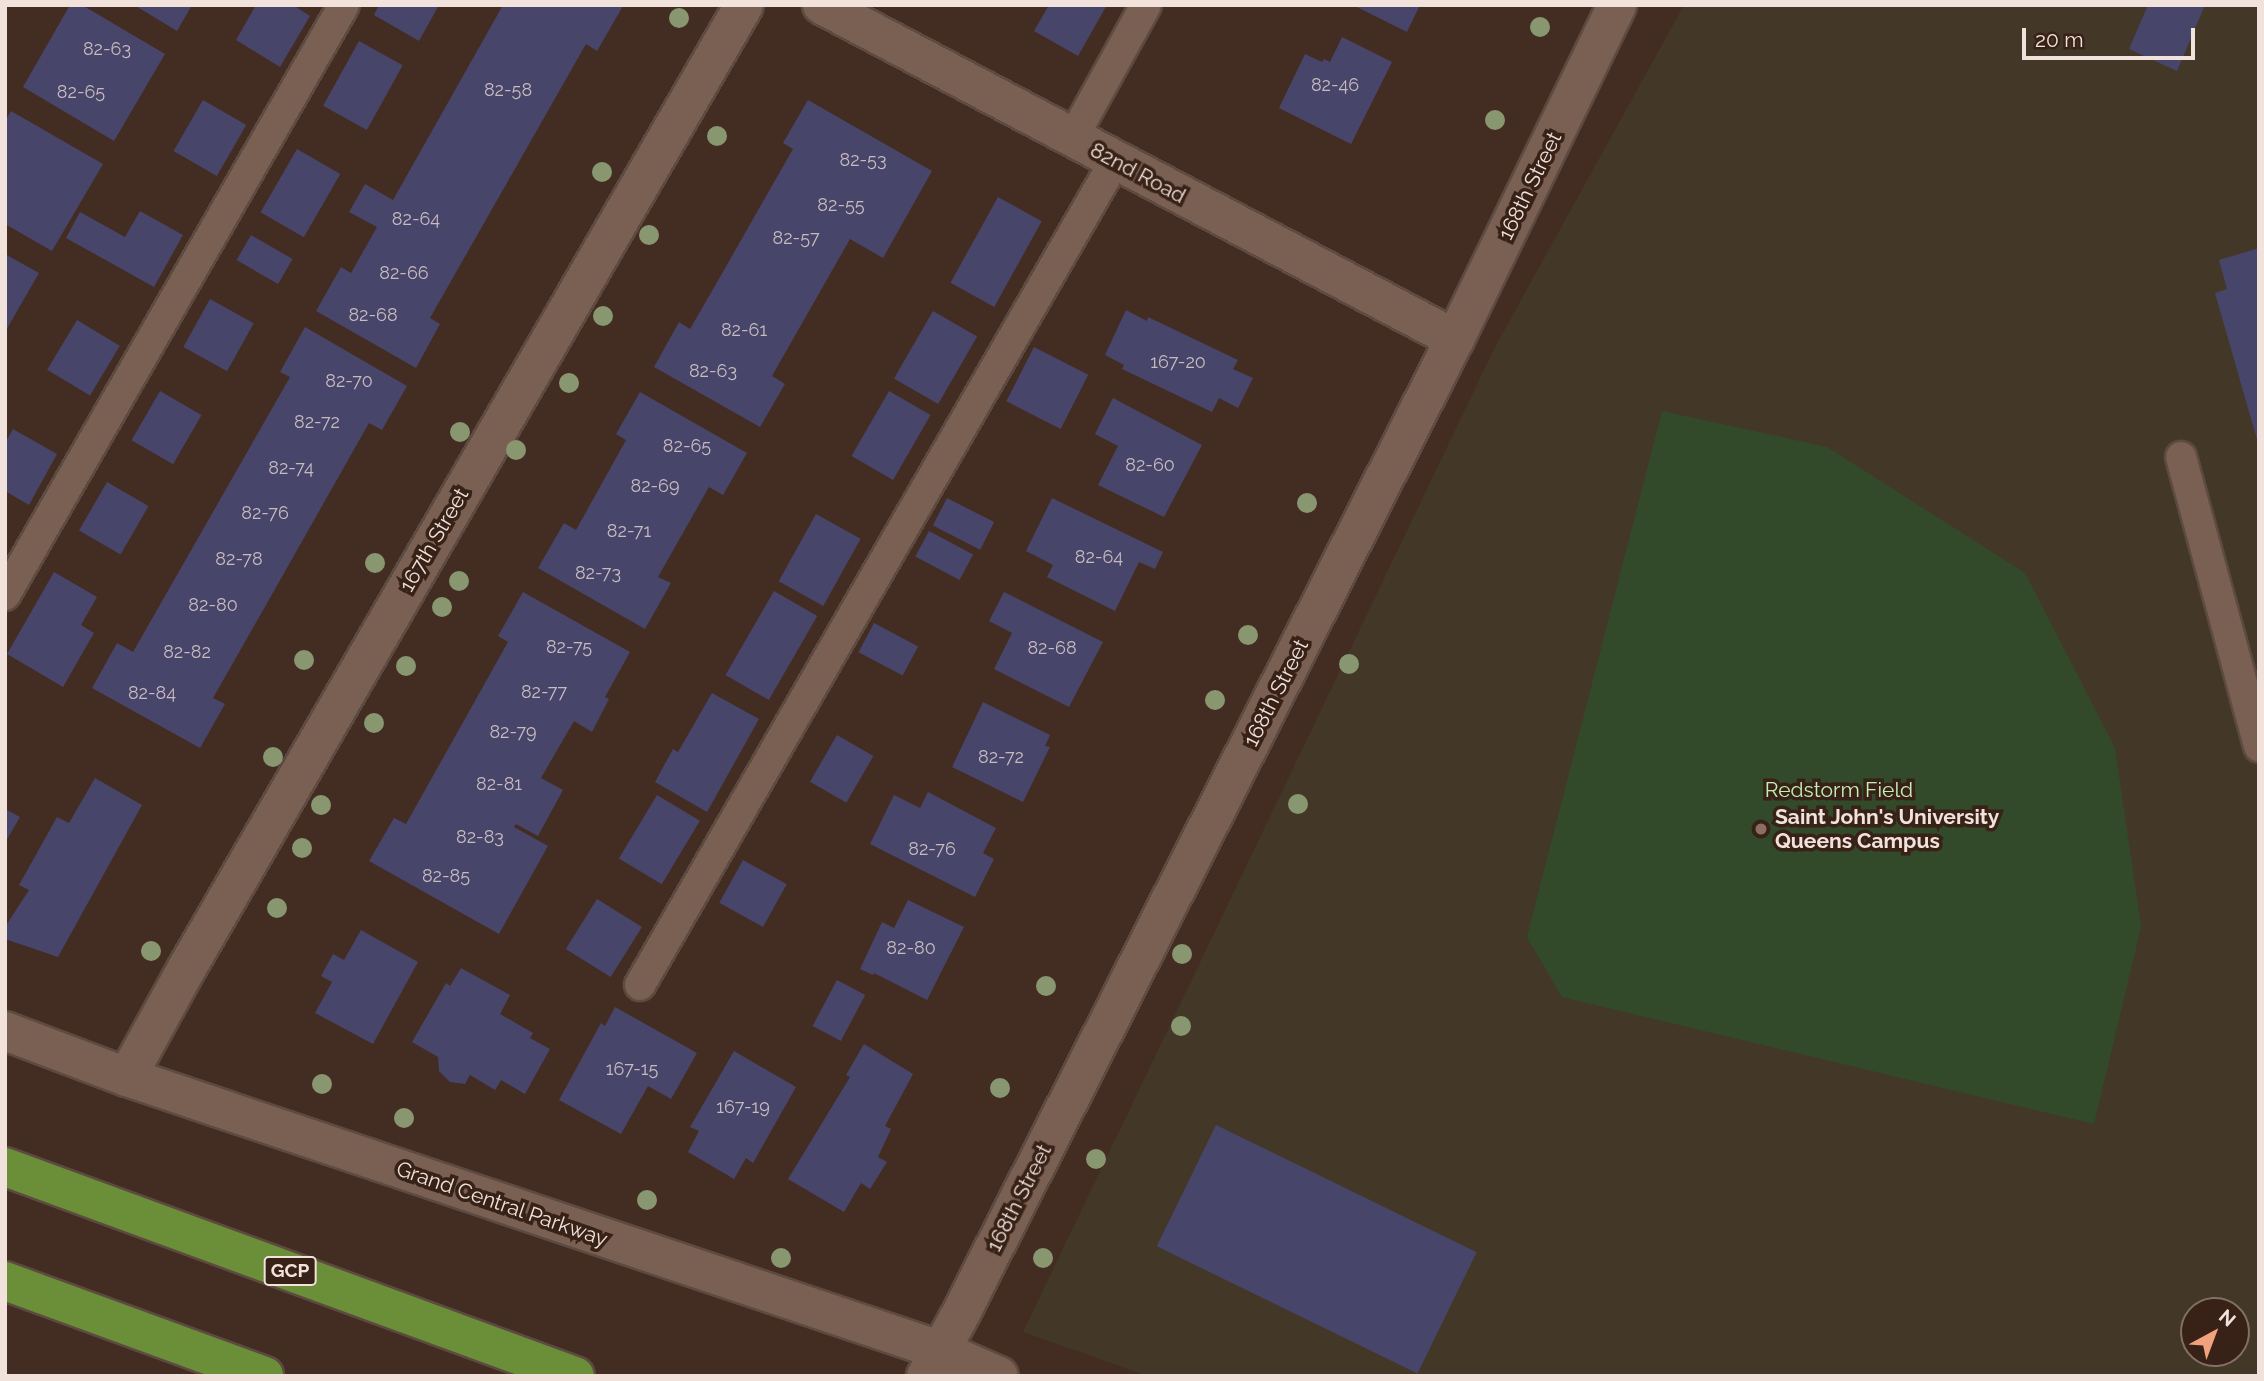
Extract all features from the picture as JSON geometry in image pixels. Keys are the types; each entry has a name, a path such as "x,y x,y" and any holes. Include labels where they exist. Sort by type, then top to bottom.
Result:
{"highway":[{"name":"GCP","path":"5,1167 575,1376"},
{"path":"5,1281 264,1376"}],"street":[{"name":"167th Street","path":"127,1077 187,968 744,5"},
{"name":"82nd Road","path":"822,5 1455,339"},
{"name":"168th Street","path":"934,1364 1455,339 1617,5"},
{"name":"Grand Central Parkway","path":"5,1031 127,1077 934,1364 999,1376"}],"lane":[{"path":"5,595 344,5"},
{"path":"1072,139 1146,5"},
{"path":"640,985 1115,161"},
{"path":"2181,457 2259,747"}],"shaded area":[{"name":"Saint John's University Queens Campus","path":"1684,5 2259,5 2259,1376 1148,1376 1023,1332 1495,347"}],"green space":[{"name":"Redstorm Field","path":"1662,411 1827,447 2025,573 2115,748 2141,927 2094,1124 1562,997 1527,937"}],"building":[{"path":"70,5 82,5 165,54 114,141 23,87"},
{"path":"134,5 192,5 177,31"},
{"path":"256,5 293,5 310,16 280,67 236,40"},
{"path":"379,5 439,5 419,41 374,15"},
{"path":"503,5 623,6 597,51 586,44 430,318 440,324 416,368 316,311 341,267 351,273 377,227 349,212 365,184 393,200"},
{"path":"1049,5 1107,5 1078,56 1034,31"},
{"path":"1353,5 1420,5 1407,32"},
{"path":"2148,5 2205,5 2177,71 2129,49"},
{"path":"1342,37 1392,62 1351,144 1279,108 1305,54 1322,62 1324,59 1330,62"},
{"path":"359,41 403,65 367,130 323,106"},
{"path":"203,100 246,125 217,176 174,151"},
{"path":"808,100 932,171 883,258 850,239 772,376 785,384 760,427 654,367 679,322 690,329 716,284 793,149 783,143"},
{"path":"11,111 103,164 52,251 5,224 5,121"},
{"path":"297,149 340,174 304,237 260,212"},
{"path":"998,197 1042,221 994,307 950,283"},
{"path":"140,211 183,235 154,287 66,238 80,212 125,237"},
{"path":"251,235 293,259 278,284 237,260"},
{"path":"2259,248 2258,443 2215,293 2227,289 2219,260"},
{"path":"5,254 39,273 5,332"},
{"path":"210,299 254,323 227,371 183,347"},
{"path":"1126,310 1147,321 1148,317 1238,360 1233,369 1253,378 1238,408 1219,398 1212,412 1122,369 1124,365 1105,355"},
{"path":"933,311 977,336 938,404 894,379"},
{"path":"77,320 120,346 90,395 47,370"},
{"path":"305,327 407,386 382,430 369,423 213,698 225,704 200,748 92,688 117,643 133,652 290,377 280,372"},
{"path":"1034,347 1088,375 1061,429 1006,401"},
{"path":"160,391 202,415 173,464 132,440"},
{"path":"889,391 931,415 893,480 852,456"},
{"path":"640,392 747,453 723,495 709,487 658,577 671,583 645,629 538,568 564,523 576,530 626,440 616,434"},
{"path":"1113,398 1202,445 1164,517 1098,485 1118,446 1095,434"},
{"path":"13,429 57,454 29,505 5,491 5,443"},
{"path":"107,482 149,506 121,554 79,530"},
{"path":"947,498 994,522 980,550 933,526"},
{"path":"1052,498 1163,552 1155,569 1139,562 1115,611 1047,577 1053,565 1026,551"},
{"path":"816,514 861,539 823,606 779,581"},
{"path":"929,531 973,554 960,580 915,557"},
{"path":"54,572 97,597 81,625 94,633 63,687 7,654"},
{"path":"774,591 817,616 769,700 726,675"},
{"path":"523,592 630,652 605,697 609,699 592,732 574,721 541,778 563,790 538,836 516,824 514,827 548,846 499,934 369,861 394,818 406,824 508,642 498,636"},
{"path":"1004,592 1103,642 1069,707 994,669 1012,633 989,621"},
{"path":"874,623 918,646 903,676 859,652"},
{"path":"712,693 759,719 707,812 655,782 673,749 678,752"},
{"path":"983,702 1050,735 1045,746 1050,747 1023,802 952,767"},
{"path":"837,735 873,756 846,803 810,782"},
{"path":"95,778 142,805 58,957 5,939 5,927 29,890 19,885 57,817 69,823"},
{"path":"928,792 996,828 983,853 994,859 975,897 870,844 894,795 920,808"},
{"path":"657,795 700,821 662,884 619,858"},
{"path":"5,809 20,817 5,843"},
{"path":"743,860 787,884 763,927 719,903"},
{"path":"597,899 642,927 611,977 566,949"},
{"path":"908,900 964,927 927,1000 874,973 873,975 860,969 882,922 894,928"},
{"path":"361,930 418,962 373,1044 315,1013 332,982 321,976 333,954 344,960"},
{"path":"461,968 510,995 500,1014 533,1033 530,1038 550,1049 525,1094 501,1080 495,1090 470,1075 465,1084 450,1082 439,1071 438,1057 412,1042 446,983 450,986"},
{"path":"837,980 865,995 841,1041 813,1026"},
{"path":"615,1007 697,1053 671,1099 648,1086 621,1134 559,1100 601,1023 605,1026"},
{"path":"864,1044 913,1074 885,1126 891,1129 878,1157 887,1162 870,1189 861,1183 844,1212 788,1179 850,1077 846,1075"},
{"path":"734,1051 796,1087 753,1163 746,1158 734,1179 688,1152 699,1131 690,1127"},
{"path":"1216,1125 1477,1252 1417,1373 1157,1246"}],"place":[{"name":"Saint John's University Queens Campus","path":"1761,829"}]}
